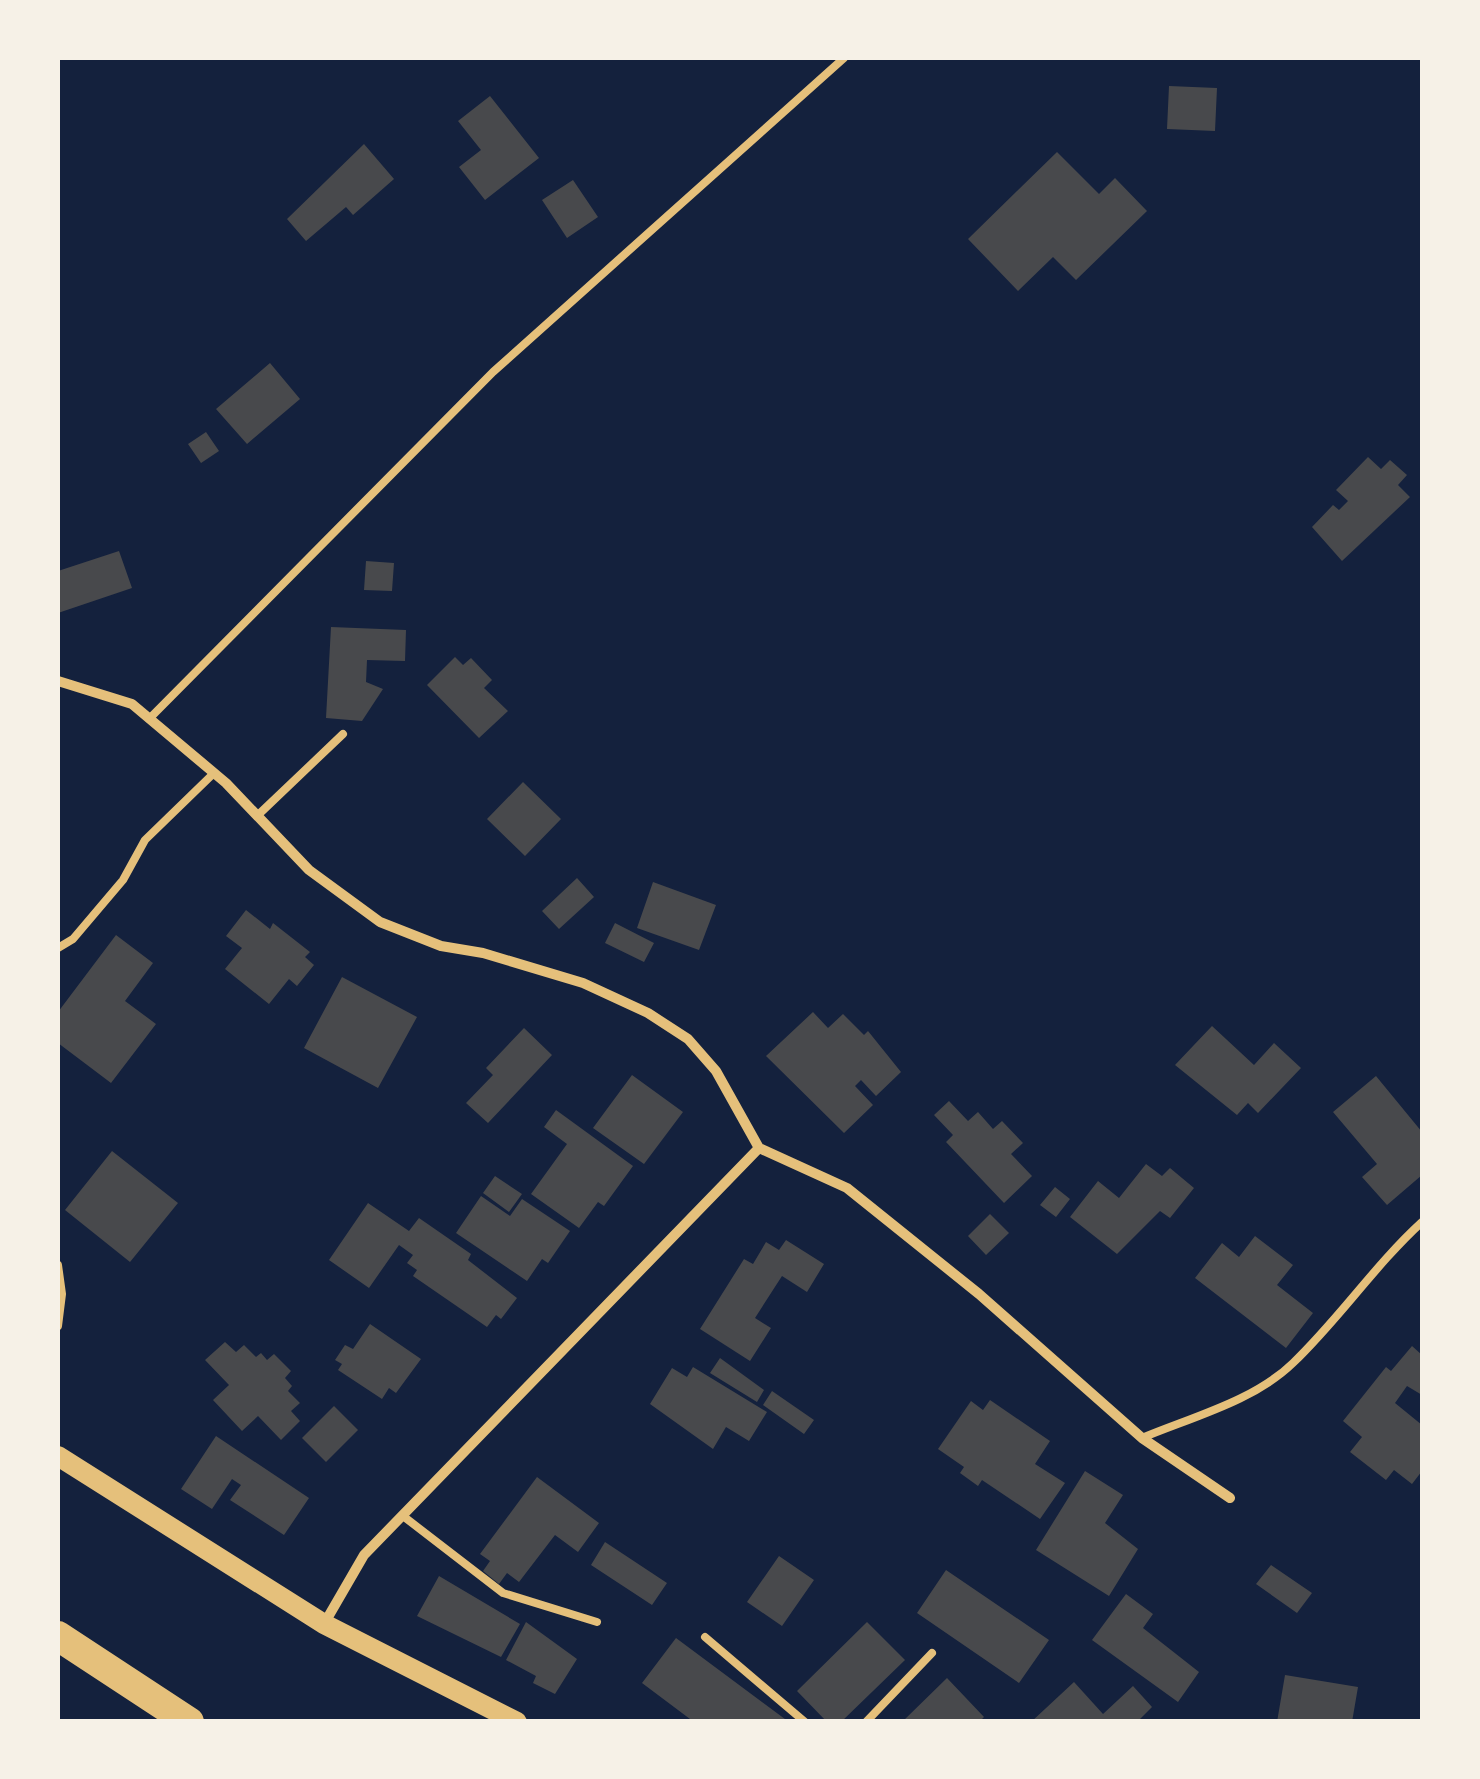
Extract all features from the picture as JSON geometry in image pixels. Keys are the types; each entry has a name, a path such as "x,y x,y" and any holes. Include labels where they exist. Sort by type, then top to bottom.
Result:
{"highway":[{"path":"58,1636 189,1722"}],"main road":[{"path":"58,1456 324,1624 517,1722"}],"street":[{"path":"58,681 132,704 214,772 308,870 380,922 440,946 483,953 583,983 648,1012 688,1039 716,1070 759,1148 846,1188 979,1294 1142,1438 1230,1498"},
{"path":"324,1624 364,1555 759,1148"}],"lane":[{"path":"150,719 493,372 844,58"},
{"path":"257,816 343,734"},
{"path":"58,948 73,939 123,880 145,840 214,772"},
{"path":"1142,1438 1250,1394 1291,1366 1394,1248 1422,1222"},
{"path":"58,1265 62,1316 58,1326"},
{"path":"402,1516 503,1594 597,1622"},
{"path":"704,1637 806,1722"},
{"path":"866,1722 932,1653"}],"building":[{"path":"1169,86 1217,88 1215,131 1167,129"},
{"path":"490,96 539,158 485,200 459,167 481,150 458,121"},
{"path":"364,144 394,179 353,215 346,207 306,241 287,219"},
{"path":"1057,152 1099,194 1115,178 1147,211 1076,280 1053,257 1018,291 968,239"},
{"path":"573,180 598,217 567,238 542,200"},
{"path":"270,363 300,399 247,444 216,409"},
{"path":"206,432 219,451 201,463 188,444"},
{"path":"1368,457 1381,469 1390,460 1407,475 1398,485 1410,497 1342,561 1312,527 1333,505 1339,510 1348,501 1336,490"},
{"path":"119,551 132,588 58,613 58,571"},
{"path":"366,561 394,563 392,591 364,590"},
{"path":"331,627 406,630 405,661 367,660 366,682 383,689 362,721 326,718"},
{"path":"455,657 463,665 471,658 492,680 484,688 508,711 479,738 427,685"},
{"path":"523,782 561,819 525,856 487,819"},
{"path":"577,878 594,897 559,929 542,911"},
{"path":"653,882 716,905 699,950 637,928"},
{"path":"246,910 270,929 273,923 310,952 305,957 314,965 297,986 289,979 269,1004 225,969 242,948 226,936"},
{"path":"615,923 654,943 644,962 605,943"},
{"path":"116,935 153,963 125,1001 156,1024 111,1083 58,1043 58,1012"},
{"path":"342,977 417,1017 378,1088 304,1048"},
{"path":"813,1012 828,1028 843,1014 864,1035 868,1031 901,1072 876,1096 861,1080 855,1086 873,1105 844,1133 766,1056"},
{"path":"1212,1026 1254,1065 1274,1043 1301,1068 1258,1113 1248,1103 1237,1115 1175,1065"},
{"path":"524,1028 552,1055 488,1123 466,1103 493,1075 486,1068"},
{"path":"632,1075 683,1112 644,1164 593,1128"},
{"path":"1376,1076 1422,1132 1422,1175 1387,1205 1362,1177 1377,1164 1333,1112"},
{"path":"949,1101 968,1121 978,1112 993,1129 1002,1121 1023,1143 1011,1154 1032,1176 1004,1203 946,1142 953,1135 934,1115"},
{"path":"556,1110 633,1166 604,1206 598,1202 579,1228 531,1194 567,1144 544,1127"},
{"path":"112,1151 178,1203 130,1262 65,1210"},
{"path":"1146,1164 1162,1176 1170,1168 1194,1188 1170,1218 1160,1211 1117,1254 1070,1217 1098,1181 1119,1198"},
{"path":"495,1176 522,1194 509,1212 483,1193"},
{"path":"1055,1187 1070,1199 1056,1217 1040,1205"},
{"path":"481,1196 510,1216 522,1199 570,1231 548,1263 542,1259 527,1281 456,1233"},
{"path":"368,1203 409,1231 419,1218 471,1254 468,1260 517,1298 501,1319 496,1315 487,1327 413,1276 417,1270 407,1263 413,1255 399,1245 369,1288 329,1260"},
{"path":"990,1214 1009,1233 986,1255 968,1236"},
{"path":"1255,1236 1293,1265 1277,1285 1313,1313 1286,1348 1195,1278 1222,1243 1239,1257"},
{"path":"786,1240 824,1264 807,1292 782,1276 755,1318 771,1328 750,1361 700,1329 744,1259 753,1264 766,1242 779,1250"},
{"path":"370,1324 421,1359 396,1393 389,1388 382,1399 338,1370 342,1364 335,1360 345,1345 353,1349"},
{"path":"225,1342 236,1352 244,1345 256,1357 261,1353 267,1360 274,1354 291,1371 285,1378 292,1386 288,1391 300,1403 291,1411 300,1421 281,1440 258,1416 242,1431 213,1400 229,1385 205,1360"},
{"path":"1412,1346 1422,1355 1422,1395 1407,1386 1395,1403 1422,1425 1422,1471 1412,1484 1394,1470 1386,1480 1350,1452 1362,1437 1343,1421 1386,1367 1391,1371"},
{"path":"720,1358 764,1390 757,1402 710,1373"},
{"path":"693,1367 767,1412 749,1441 726,1427 713,1449 650,1404 672,1368 687,1377"},
{"path":"772,1391 814,1420 804,1434 763,1405"},
{"path":"990,1400 1050,1441 1035,1464 1065,1483 1040,1519 982,1480 978,1486 960,1473 964,1467 938,1449 971,1401 983,1410"},
{"path":"334,1406 358,1430 326,1462 302,1438"},
{"path":"216,1436 309,1498 284,1535 230,1500 241,1485 232,1479 212,1509 181,1489"},
{"path":"1085,1471 1123,1495 1105,1523 1138,1549 1109,1596 1036,1550"},
{"path":"537,1477 599,1523 578,1552 555,1535 519,1582 507,1573 499,1584 483,1571 490,1561 480,1554"},
{"path":"605,1542 667,1583 652,1605 591,1565"},
{"path":"779,1556 814,1580 782,1626 747,1602"},
{"path":"1271,1565 1312,1593 1297,1613 1256,1584"},
{"path":"946,1570 1049,1640 1019,1683 917,1613"},
{"path":"439,1576 520,1624 501,1657 417,1616"},
{"path":"1126,1594 1153,1614 1143,1628 1199,1672 1178,1702 1092,1640"},
{"path":"526,1622 577,1659 555,1694 533,1683 536,1676 506,1660"},
{"path":"867,1622 905,1660 841,1722 827,1722 797,1691"},
{"path":"676,1638 789,1722 694,1722 642,1683"},
{"path":"1285,1675 1358,1687 1352,1722 1277,1722"},
{"path":"947,1678 984,1717 979,1722 902,1722"},
{"path":"1074,1682 1103,1714 1133,1686 1152,1707 1137,1722 1031,1722"}]}
